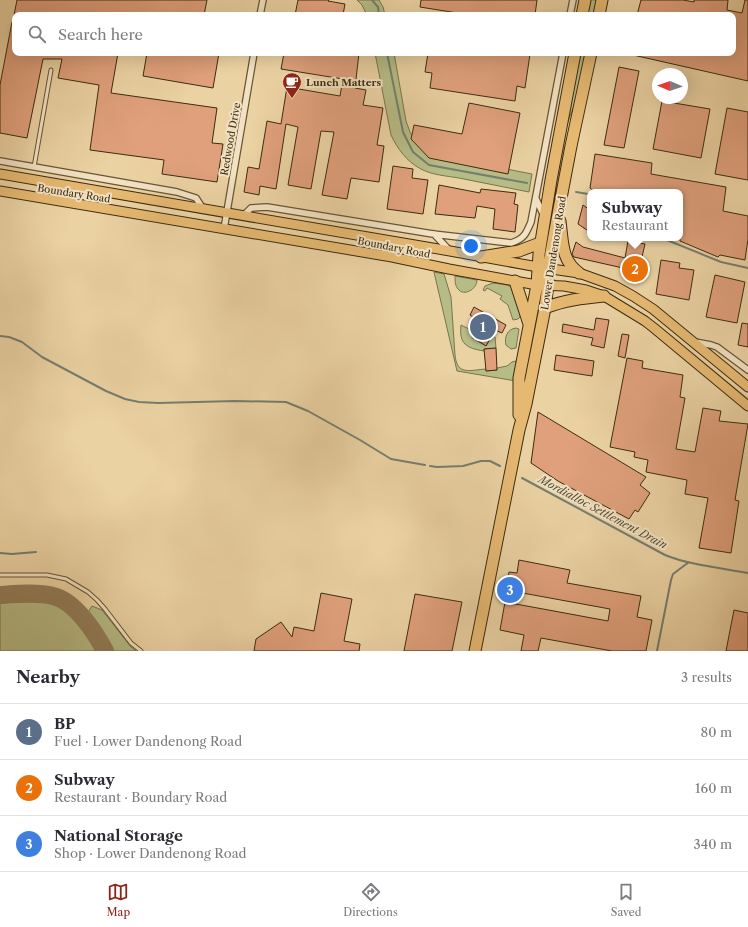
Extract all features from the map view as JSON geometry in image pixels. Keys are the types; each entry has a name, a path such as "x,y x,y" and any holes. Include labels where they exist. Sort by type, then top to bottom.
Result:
{"highway":[{"path":"583,12 585,0"},
{"path":"600,12 602,0"},
{"name":"Lower Dandenong Road","path":"475,651 545,308 542,285 543,268 540,243 574,56"},
{"name":"Lower Dandenong Road","path":"543,268 559,209 590,56"},
{"path":"559,209 566,258 579,273"},
{"path":"481,257 519,251 540,243"},
{"path":"515,281 529,326"},
{"name":"Lower Dandenong Road","path":"519,430 520,378 529,326 542,285"},
{"path":"545,308 576,299 604,296"}],"main road":[{"name":"Boundary Road","path":"0,174 579,273 615,286 653,309 748,387"},
{"name":"Boundary Road","path":"0,192 392,257 515,281 542,285 564,286 586,290 604,296 654,328 748,406"}],"street":[{"path":"261,12 263,0"},
{"path":"571,12 573,0"},
{"name":"Redwood Drive","path":"224,229 253,56"},
{"path":"536,200 562,56"},
{"path":"0,161 177,192 196,198 203,209"},
{"name":"Lower Dandenong Road","path":"536,200 545,218"},
{"name":"Boundary Road","path":"243,216 251,208 267,206 434,234 511,243 520,240 525,235 531,222 536,200"},
{"name":"Boundary Road","path":"434,234 450,251"},
{"name":"Boundary Road","path":"695,342 717,347 748,370"}],"lane":[{"path":"34,167 51,70"},
{"path":"0,575 47,575 66,579 88,592 97,600 131,642 141,651"}],"green space":[{"path":"357,0 379,0 384,12 366,12"},
{"path":"587,0 598,0 596,12 585,12"},
{"path":"376,56 395,56 406,121 415,141 445,157 532,174 529,192 425,171 407,159 399,150 391,135"},
{"path":"577,56 587,56 578,95 566,127"},
{"path":"434,272 444,274 451,297 455,355 458,366 461,369 470,371 486,369 486,371 497,370 497,368 507,366 516,361 516,381 457,371"},
{"path":"455,276 477,280 475,286 470,291 461,291 456,286"},
{"path":"493,283 508,285 512,288 520,313 520,317 518,319 513,320 508,305 500,299 502,296 487,288 485,291 483,290 485,286"},
{"path":"461,325 475,332 472,338 485,345 492,336 495,337 496,348 484,349 484,351 468,346 461,337"},
{"path":"516,328 519,329 516,348 511,349 506,345 505,340 508,332"},
{"path":"39,599 56,602 76,617 100,651 0,651 0,600"},
{"path":"92,606 102,610 131,647 136,651 111,651 88,616 88,612"}],"building":[{"path":"17,0 207,0 205,12 15,12"},
{"path":"298,0 329,0 328,1 345,4 344,12 296,12"},
{"path":"421,0 537,0 535,12 451,12 420,7"},
{"path":"641,0 683,0 694,2 694,0 728,0 727,10 742,13 745,0 748,0 748,81 637,56 736,56 736,12 638,12"},
{"path":"12,22 12,56 117,56 111,93 217,108 212,143 223,144 217,182 162,174 164,160 90,150 99,85 58,78 62,59 43,59 27,138 0,133 0,85"},
{"path":"146,56 218,56 213,88 143,76"},
{"path":"283,56 359,56 355,88 366,90 363,105 383,108 377,145 384,146 379,182 351,178 347,199 322,195 334,132 321,131 311,189 288,185 298,127 286,124 276,189 260,186 259,195 244,192 248,167 259,169 267,121 281,124 287,87 340,96 343,79 281,69"},
{"path":"428,56 530,56 525,88 517,86 515,101 430,88 432,73 425,72"},
{"path":"619,67 639,71 624,148 604,145"},
{"path":"469,103 520,113 508,174 429,158 411,139 414,125 462,134"},
{"path":"661,104 680,104 710,109 701,158 653,149"},
{"path":"727,108 748,112 748,180 715,174"},
{"path":"595,154 652,163 651,174 726,187 723,211 748,216 748,239 745,260 720,255 718,257 680,241 683,241 683,189 590,188"},
{"path":"393,166 413,169 412,178 428,180 423,214 387,209"},
{"path":"439,185 480,193 481,189 516,193 514,204 518,205 515,232 493,229 495,209 477,206 475,218 435,214"},
{"path":"583,205 587,208 587,230 578,224"},
{"path":"628,241 645,244 638,274 622,270 623,268 574,257 572,254 576,242 583,247 625,258"},
{"path":"661,260 680,263 679,268 694,270 689,300 656,294"},
{"path":"715,275 745,282 737,323 706,317"},
{"path":"474,307 506,325 502,333 495,330 486,346 472,337 475,332 470,329 476,319 470,315"},
{"path":"596,318 609,320 604,348 591,345 593,338 562,332 563,324 594,330"},
{"path":"742,323 748,324 748,347 738,345"},
{"path":"622,334 629,335 625,358 618,356"},
{"path":"496,348 497,370 486,371 484,349"},
{"path":"556,355 594,361 592,376 554,370"},
{"path":"627,358 643,361 642,368 683,375 680,397 685,398 676,449 695,452 703,408 721,411 719,421 748,424 735,500 739,501 731,553 699,548 708,498 685,494 687,480 646,472 648,460 634,457 635,452 610,447"},
{"path":"538,412 646,477 640,485 650,493 638,512 635,510 629,519 558,481 531,463"},
{"path":"519,560 570,570 567,583 641,596 637,617 652,620 646,651 612,651 541,638 538,651 521,651 524,635 500,630 505,602 608,621 610,609 506,590 509,572 517,573"},
{"path":"321,593 352,599 344,641 360,644 359,651 254,651 256,639 281,622 292,637 294,627 314,631"},
{"path":"415,594 462,602 452,651 404,651"},
{"path":"734,610 748,613 748,651 726,651"}],"waterway":[{"path":"372,0 378,7 379,12"},
{"path":"388,56 403,132 413,152 429,165 527,183"},
{"path":"576,192 587,194"},
{"path":"669,241 721,262 748,268"},
{"path":"0,336 9,337 22,342 42,357 106,391 125,399 139,402 158,403 235,401 286,402 308,411 391,459 425,465"},
{"path":"430,466 463,466 481,461 490,461 500,466"},
{"name":"Mordialloc Settlement Drain","path":"522,478 665,555 695,564 748,573"},
{"path":"0,553 12,554 36,552"},
{"path":"657,651 673,574 689,562"}],"taxiway":[{"path":"0,595 41,594 61,599 69,604 84,618 105,651"}],"place":[{"name":"Lunch Matters","path":"292,99"},
{"name":"Subway","path":"635,269"},
{"name":"BP","path":"483,327"},
{"name":"National Storage","path":"510,590"}]}
